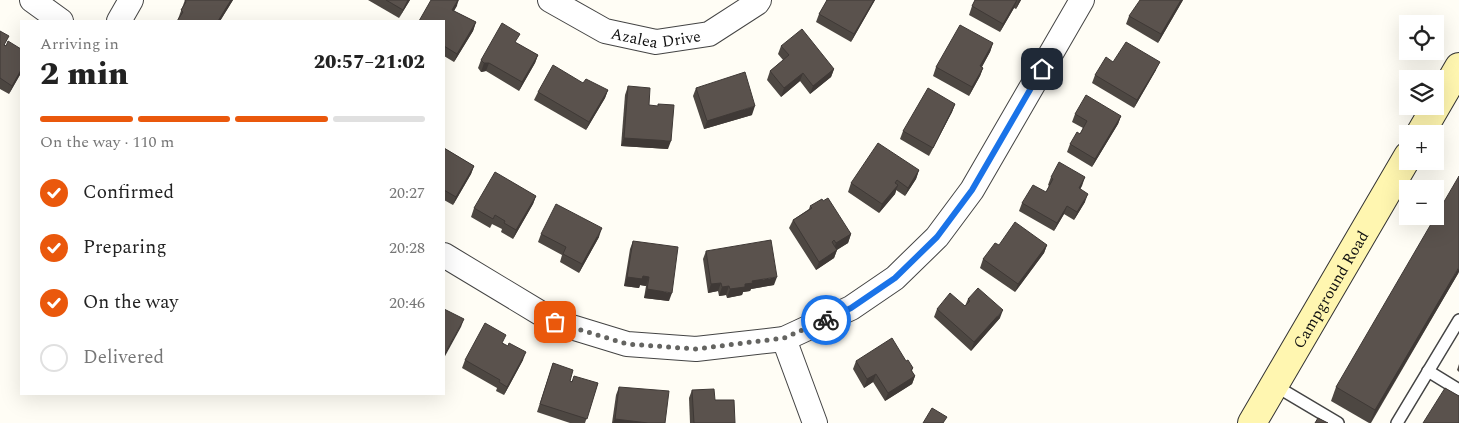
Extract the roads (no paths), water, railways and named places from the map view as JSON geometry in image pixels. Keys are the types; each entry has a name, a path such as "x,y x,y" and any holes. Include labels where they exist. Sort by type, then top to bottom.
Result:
{"street":[{"path":"32,0 60,20"},
{"path":"120,20 131,0"},
{"name":"Azalea Drive","path":"550,0 605,31 656,42 709,34 759,0"},
{"path":"445,256 555,322 627,344 696,349 784,338 851,308 895,278 937,237 972,190 1082,0"},
{"path":"1425,125 1459,67"},
{"name":"Campground Road","path":"1252,423 1400,170"},
{"path":"784,338 815,423"}],"lane":[{"path":"1397,423 1459,320"},
{"path":"1428,371 1459,390"},
{"path":"1274,385 1338,423"}]}
